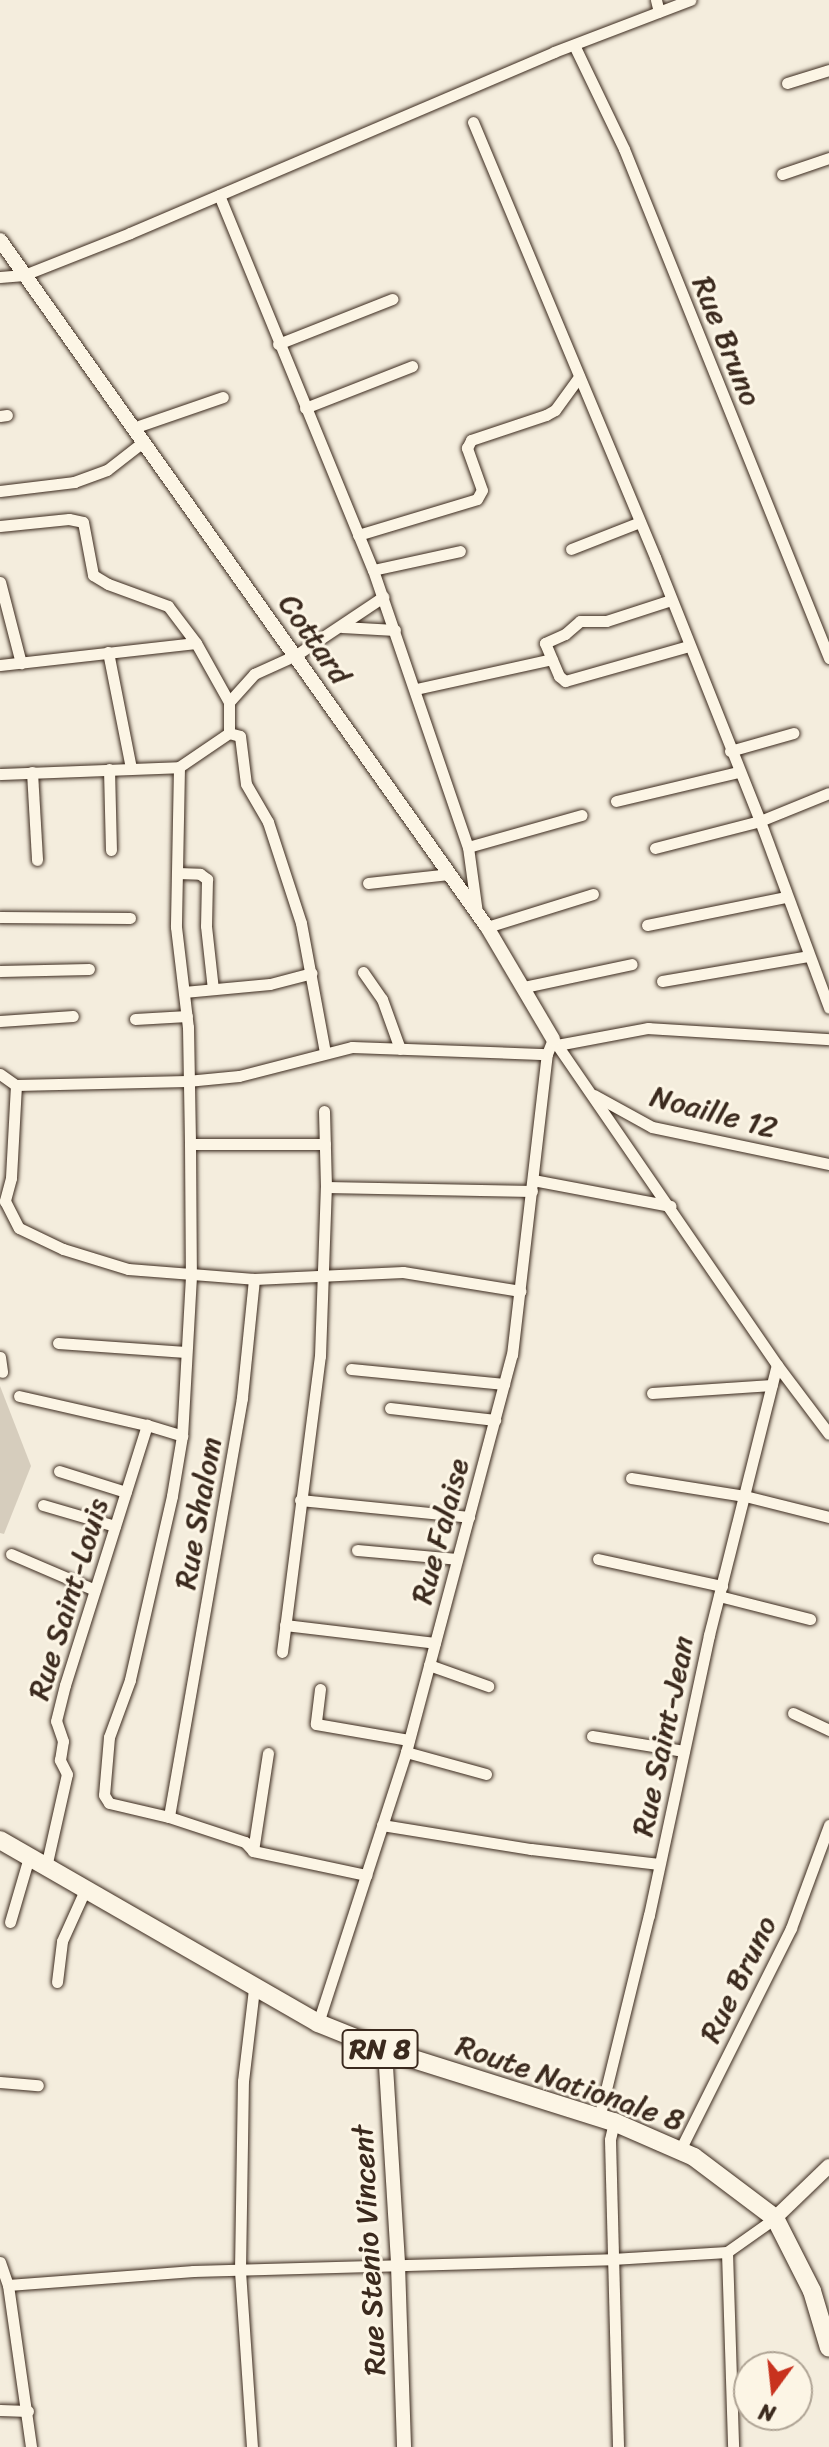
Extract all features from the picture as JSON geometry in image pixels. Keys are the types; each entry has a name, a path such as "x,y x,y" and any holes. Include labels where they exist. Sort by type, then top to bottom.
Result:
{"main road":[{"name":"Route Nationale 8","path":"0,1840 254,1989 318,2023 385,2050 607,2120 680,2150 729,2180 775,2218 812,2291 829,2348"}],"street":[{"path":"0,277 24,275 323,154 657,6 690,0"},
{"name":"Rue Bruno","path":"574,45 624,149 829,658"},
{"path":"787,83 829,70"},
{"path":"473,122 640,522 760,821 829,1008"},
{"path":"782,174 829,158"},
{"path":"219,195 395,630 468,847 477,913"},
{"name":"Cottard","path":"0,240 487,927 555,1042"},
{"path":"278,344 392,299"},
{"path":"305,408 412,366"},
{"path":"358,535 477,499 482,490 467,448 471,440 555,410 579,377"},
{"path":"133,428 223,397"},
{"path":"0,491 74,482 107,470 143,442"},
{"path":"0,526 69,519 83,522 93,575 128,593 163,602 196,643 229,702 229,733"},
{"path":"571,549 640,522"},
{"path":"373,570 460,551"},
{"path":"0,582 21,663"},
{"path":"229,702 254,674 296,655 383,597"},
{"path":"671,600 606,621 577,623 565,634 546,641 552,659 559,676 565,681 689,646"},
{"path":"342,627 395,630"},
{"path":"0,665 196,643"},
{"path":"108,652 131,768"},
{"path":"416,689 552,659"},
{"path":"0,774 179,767 229,733 240,736 246,784 268,822 301,923 325,1052"},
{"path":"730,751 793,733"},
{"path":"179,767 176,927 187,1016 191,1276 182,1436 172,1496 130,1680 109,1737 104,1795 107,1802 169,1817 245,1842 253,1851 366,1875"},
{"path":"109,769 111,850"},
{"path":"32,772 37,860"},
{"path":"616,801 738,772"},
{"path":"655,848 760,821 829,793"},
{"path":"468,847 582,815"},
{"path":"177,873 200,874 207,879 206,926 213,989"},
{"path":"368,883 449,874"},
{"path":"487,927 593,894"},
{"path":"647,925 786,897"},
{"path":"0,917 130,918"},
{"path":"662,981 808,956"},
{"path":"524,987 632,964"},
{"path":"0,971 89,969"},
{"path":"363,972 382,999 400,1049"},
{"path":"184,992 270,984 312,973"},
{"path":"0,1021 73,1016"},
{"path":"135,1019 187,1016"},
{"path":"829,1039 648,1028 555,1042 671,1206 777,1365 829,1434"},
{"name":"Rue Falaise","path":"318,2023 407,1746 504,1384 520,1291 547,1054 555,1042"},
{"path":"0,1074 16,1085 187,1081 239,1076 340,1047 547,1054"},
{"path":"16,1085 11,1178 5,1201 19,1228 63,1249 108,1264 191,1276 254,1279 403,1272 520,1291"},
{"name":"Noaille 12","path":"591,1093 652,1127 829,1164"},
{"path":"282,1652 320,1356 326,1187 324,1111"},
{"path":"190,1144 325,1144"},
{"path":"326,1187 532,1185 671,1206"},
{"name":"Rue Shalom","path":"169,1817 242,1398 254,1279"},
{"path":"58,1343 186,1352"},
{"path":"0,1357 2,1372"},
{"name":"Rue Saint-Jean","path":"618,2447 607,2120 659,1864 720,1591 777,1365"},
{"path":"351,1369 504,1384"},
{"path":"652,1393 772,1385"},
{"path":"19,1396 182,1436"},
{"path":"390,1408 495,1420"},
{"name":"Rue Saint-Louis","path":"46,1867 67,1774 60,1760 63,1741 56,1721 147,1425"},
{"path":"59,1471 126,1492"},
{"path":"631,1478 745,1496 829,1517"},
{"path":"300,1500 469,1517"},
{"path":"43,1505 115,1526"},
{"path":"357,1550 457,1559"},
{"path":"11,1554 95,1590"},
{"path":"598,1559 720,1591 810,1619"},
{"path":"285,1625 435,1643"},
{"path":"429,1665 488,1686"},
{"path":"320,1689 316,1724 407,1746 486,1774"},
{"path":"793,1713 829,1730"},
{"path":"592,1736 684,1751"},
{"path":"253,1851 268,1753"},
{"path":"382,1825 531,1849 659,1864"},
{"name":"Rue Bruno","path":"680,2150 791,1928 829,1825"},
{"path":"10,1922 29,1857"},
{"path":"57,1982 62,1941 85,1890"},
{"path":"252,2447 240,2270 243,2081 254,1989"},
{"name":"Rue Stenio Vincent","path":"385,2050 398,2265 404,2447"},
{"path":"0,2082 38,2085"},
{"path":"8,2285 240,2270 612,2259 727,2252 775,2218 829,2166"},
{"path":"727,2252 733,2447"},
{"path":"0,2262 8,2285 31,2447"},
{"path":"0,2410 28,2411"}],"shaded area":[{"path":"0,1386 31,1466 4,1534 0,1533"}]}
